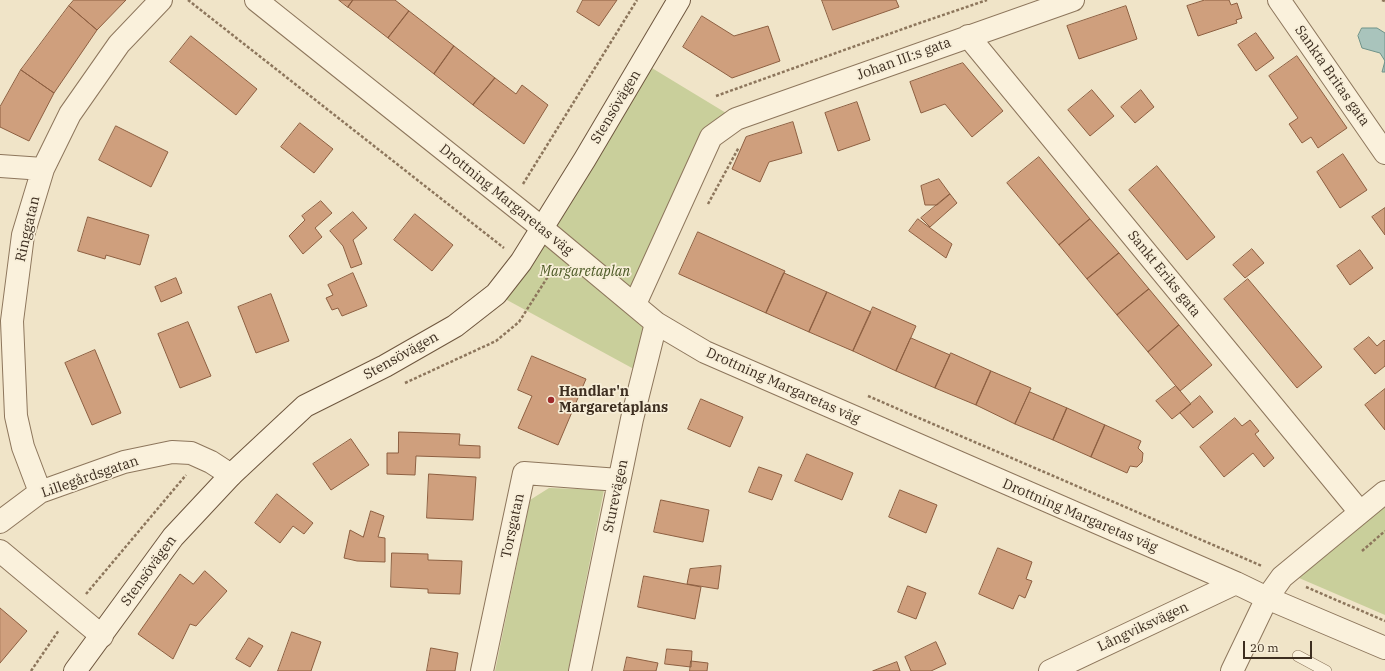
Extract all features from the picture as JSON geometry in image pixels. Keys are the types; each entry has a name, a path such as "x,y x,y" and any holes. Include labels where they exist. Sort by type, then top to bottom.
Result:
{"street":[{"name":"Ringgatan","path":"40,492 24,447 16,416 12,321 24,235 43,169 70,114 119,44 161,0"},
{"name":"Drottning Margaretas väg","path":"256,0 542,228 656,322 705,352 1236,583 1267,598 1385,648"},
{"name":"Stensövägen","path":"75,671 173,537 231,475 305,406 384,366 454,326 496,294 521,262 678,0"},
{"name":"Johan III:s gata","path":"635,304 712,137 736,119 1073,0"},
{"name":"Sankta Britas gata","path":"1280,0 1385,153"},
{"name":"Sankt Eriks gata","path":"968,36 1360,512"},
{"path":"0,166 43,169"},
{"name":"Sturevägen","path":"580,671 619,480 656,322"},
{"name":"Lillegårdsgatan","path":"0,522 40,492 124,462 172,452 191,454 200,457 231,475"},
{"name":"Torsgatan","path":"482,671 524,474 619,480"},
{"path":"1232,671 1267,598 1282,577 1385,492"},
{"path":"0,551 102,636"},
{"name":"Långviksvägen","path":"1050,671 1236,583"}],"lane":[{"path":"1298,656 1326,671"}],"path":[{"path":"188,0 521,262"},
{"path":"511,204 637,0"},
{"path":"716,96 987,0"},
{"path":"706,206 740,144"},
{"path":"399,386 496,341 519,322 566,248"},
{"path":"865,395 1257,564 1282,577 1385,621"},
{"path":"31,671 72,612 200,457"},
{"path":"1362,551 1385,531"}],"green space":[{"name":"Margaretaplan","path":"642,62 736,119 711,137 635,304 656,323 643,374 496,294"},
{"path":"549,488 604,490 568,671 495,671 530,500"},
{"path":"1385,506 1385,615 1299,578"}],"water":[{"path":"1362,28 1377,28 1385,33 1385,61 1380,53 1362,48 1358,36"},
{"path":"1385,61 1385,72 1382,72"}],"building":[{"path":"74,0 126,0 97,30 69,6"},
{"path":"339,0 353,0 348,7"},
{"path":"353,0 395,0 409,11 388,38 348,7"},
{"path":"583,0 617,0 599,26 577,12"},
{"path":"822,0 896,0 899,7 833,30"},
{"path":"1205,0 1229,0 1231,5 1237,3 1242,18 1236,20 1237,23 1198,36 1187,6"},
{"path":"69,6 97,30 54,93 21,70"},
{"path":"1126,6 1137,39 1079,59 1067,26"},
{"path":"409,11 454,46 434,74 388,38"},
{"path":"702,16 734,36 768,26 780,61 732,78 683,47"},
{"path":"1256,33 1274,58 1256,71 1238,45"},
{"path":"191,36 257,89 236,115 170,62"},
{"path":"454,46 495,78 473,105 434,74"},
{"path":"1297,56 1347,128 1318,148 1311,137 1302,143 1289,124 1298,118 1269,76"},
{"path":"963,63 1003,111 972,137 945,104 921,113 910,82"},
{"path":"21,70 54,93 29,141 0,127 0,107"},
{"path":"495,78 516,94 522,85 548,105 524,144 473,105"},
{"path":"1092,90 1114,116 1090,136 1068,110"},
{"path":"1141,90 1154,107 1135,123 1121,107"},
{"path":"857,102 870,140 838,151 825,113"},
{"path":"793,122 802,153 769,162 760,182 732,169 746,137"},
{"path":"300,123 333,149 314,173 281,147"},
{"path":"116,126 168,152 151,187 99,160"},
{"path":"1343,154 1367,190 1340,208 1317,172"},
{"path":"1039,157 1090,219 1059,245 1007,183"},
{"path":"1157,166 1215,237 1187,260 1129,190"},
{"path":"939,179 950,194 937,205 925,205 921,186"},
{"path":"950,194 957,203 930,227 921,218"},
{"path":"321,201 332,213 315,228 322,237 303,254 289,236 305,220 302,216"},
{"path":"1385,208 1385,235 1372,217"},
{"path":"353,212 367,228 353,240 362,264 351,268 343,246 330,231"},
{"path":"415,214 453,245 432,271 394,240"},
{"path":"88,217 149,235 140,265 106,255 105,259 78,251"},
{"path":"918,219 952,244 946,258 909,231"},
{"path":"1090,219 1119,253 1087,279 1059,245"},
{"path":"698,232 785,271 766,313 679,274"},
{"path":"1252,249 1264,263 1245,278 1233,265"},
{"path":"1360,250 1373,268 1350,285 1337,266"},
{"path":"1119,253 1149,289 1117,315 1087,279"},
{"path":"353,273 367,306 342,316 338,308 332,310 326,298 333,295 328,285"},
{"path":"784,273 827,292 809,332 766,313"},
{"path":"176,278 182,293 161,302 155,287"},
{"path":"1248,279 1322,367 1297,388 1224,299"},
{"path":"1149,289 1179,325 1148,352 1117,315"},
{"path":"827,292 871,312 853,351 809,332"},
{"path":"271,294 289,341 256,353 238,307"},
{"path":"873,307 916,326 896,371 853,351"},
{"path":"188,322 211,376 180,388 158,334"},
{"path":"1179,325 1212,365 1180,391 1148,352"},
{"path":"1369,337 1377,346 1384,340 1385,341 1385,366 1375,374 1354,349"},
{"path":"911,338 950,355 935,388 896,371"},
{"path":"95,350 121,413 92,425 65,363"},
{"path":"951,353 991,371 976,405 935,388"},
{"path":"532,356 586,379 558,445 518,428 532,396 518,390"},
{"path":"991,371 1031,388 1015,424 976,405"},
{"path":"1176,386 1191,404 1172,419 1156,401"},
{"path":"1385,389 1385,430 1365,405"},
{"path":"1030,392 1067,408 1053,440 1015,424"},
{"path":"1200,396 1213,412 1193,428 1180,413"},
{"path":"701,399 743,417 730,447 688,429"},
{"path":"1067,408 1105,425 1091,457 1053,440"},
{"path":"1235,418 1242,426 1250,420 1259,431 1255,434 1274,458 1264,467 1253,453 1224,477 1200,447"},
{"path":"1105,425 1141,441 1138,448 1143,453 1142,462 1137,467 1130,466 1127,473 1091,457"},
{"path":"399,432 460,434 459,445 480,446 480,458 416,456 415,475 387,474 387,453 398,453"},
{"path":"351,439 369,465 331,490 313,464"},
{"path":"807,454 853,473 842,500 795,481"},
{"path":"759,467 782,475 772,500 749,492"},
{"path":"429,474 476,477 473,520 427,518"},
{"path":"900,490 937,505 926,533 889,517"},
{"path":"277,494 313,523 304,534 293,526 280,543 255,523"},
{"path":"661,500 709,510 703,542 654,532"},
{"path":"371,511 384,516 378,537 385,538 385,562 357,561 344,558 350,530 363,537"},
{"path":"998,548 1032,562 1026,579 1032,581 1025,598 1019,595 1013,609 979,594"},
{"path":"392,553 428,554 428,560 462,561 460,594 428,593 428,589 391,587"},
{"path":"721,566 718,589 687,584 690,569"},
{"path":"205,571 227,591 196,626 190,624 173,659 138,634 180,574 193,584"},
{"path":"644,576 701,587 695,619 638,607"},
{"path":"908,586 926,593 916,619 898,612"},
{"path":"0,608 27,631 0,663"},
{"path":"292,632 321,642 311,671 278,671"},
{"path":"249,638 263,646 250,667 236,659"},
{"path":"936,642 946,664 931,671 911,671 905,657"},
{"path":"431,648 458,653 455,671 427,671"},
{"path":"667,649 692,651 691,667 665,664"},
{"path":"627,657 658,663 656,671 624,671"},
{"path":"691,661 708,663 707,671 690,671"},
{"path":"897,662 900,671 873,671"}],"place":[{"name":"Handlar'n Margaretaplans","path":"551,400"}]}
